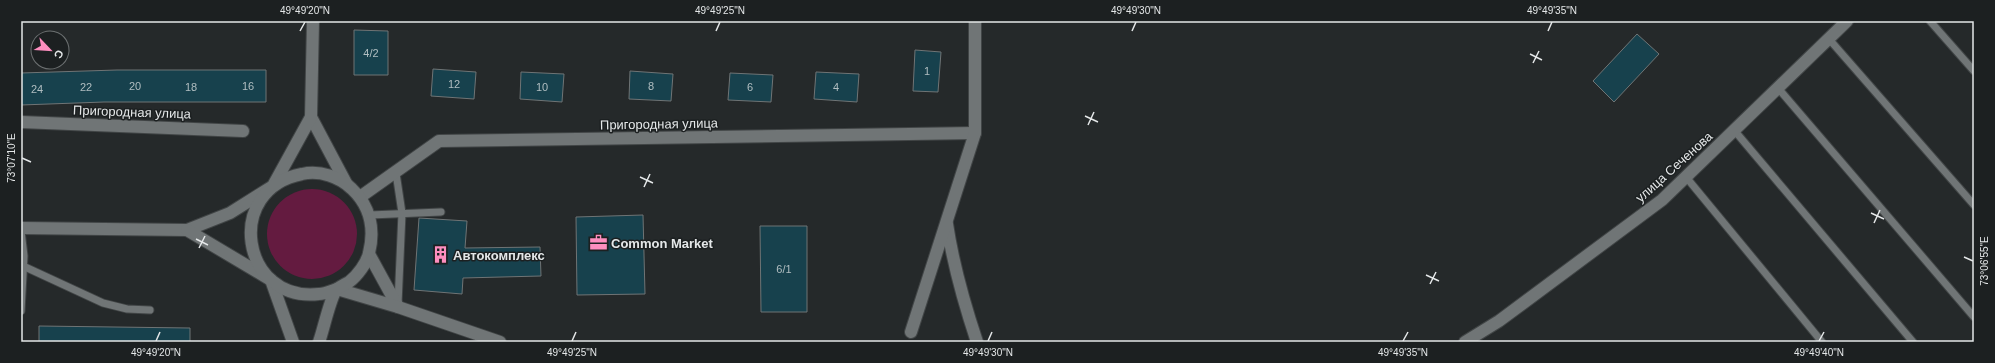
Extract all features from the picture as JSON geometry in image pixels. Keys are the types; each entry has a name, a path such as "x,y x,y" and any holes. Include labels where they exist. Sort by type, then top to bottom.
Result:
{"street":[{"path":"293,342 271,280 260,267 252,250 250,233 256,210 261,199 273,186 311,117 312,21"},
{"path":"911,332 975,134 975,21"},
{"name":"улица Сеченова","path":"1464,342 1499,321 1662,200 1847,21"},
{"path":"187,230 286,290 303,294 320,294 337,289 354,277 361,269 369,254 372,235 370,215 360,197 346,183 311,117"},
{"name":"Пригородная улица","path":"21,122 243,131"},
{"name":"Пригородная улица","path":"360,197 396,173 439,141 975,134"},
{"path":"21,228 187,230 230,213 290,176 309,172 328,175 346,183"},
{"path":"946,220 951,253 961,293 977,342"},
{"path":"369,254 398,307"},
{"path":"337,289 398,307 500,342"},
{"path":"319,342 337,289"}],"lane":[{"path":"1930,21 1974,71"},
{"path":"1830,39 1974,205"},
{"path":"1778,88 1974,317"},
{"path":"1734,130 1914,342"},
{"path":"396,173 402,213 398,307"},
{"path":"1686,177 1822,342"},
{"path":"370,215 441,212"},
{"path":"21,231 23,266 21,311"},
{"path":"23,266 103,303 127,308 150,310"}],"shaded area":[{"path":"312,189 329,193 344,202 353,217 357,234 353,251 344,266 329,275 312,279 295,275 280,266 271,251 267,234 271,217 280,202 295,193"}],"building":[{"path":"354,30 388,31 388,75 354,75"},
{"path":"1637,34 1659,54 1614,102 1593,81"},
{"path":"915,50 941,52 938,92 913,91"},
{"path":"433,69 476,72 474,99 431,96"},
{"path":"117,70 266,70 266,102 104,102 21,105 21,73"},
{"path":"630,71 673,74 671,101 629,99"},
{"path":"521,72 564,74 562,102 520,99"},
{"path":"816,72 859,74 857,102 814,99"},
{"path":"730,73 773,75 771,102 728,100"},
{"path":"643,215 645,294 577,295 576,217"},
{"name":"Автокомплекс","path":"419,218 467,221 465,248 540,247 541,276 463,278 462,294 414,290"},
{"path":"760,226 807,226 807,312 761,312"},
{"path":"39,326 190,328 190,342 39,342"}],"place":[{"name":"Common Market","path":"598,243"},
{"name":"Автокомплекс","path":"440,255"}]}
